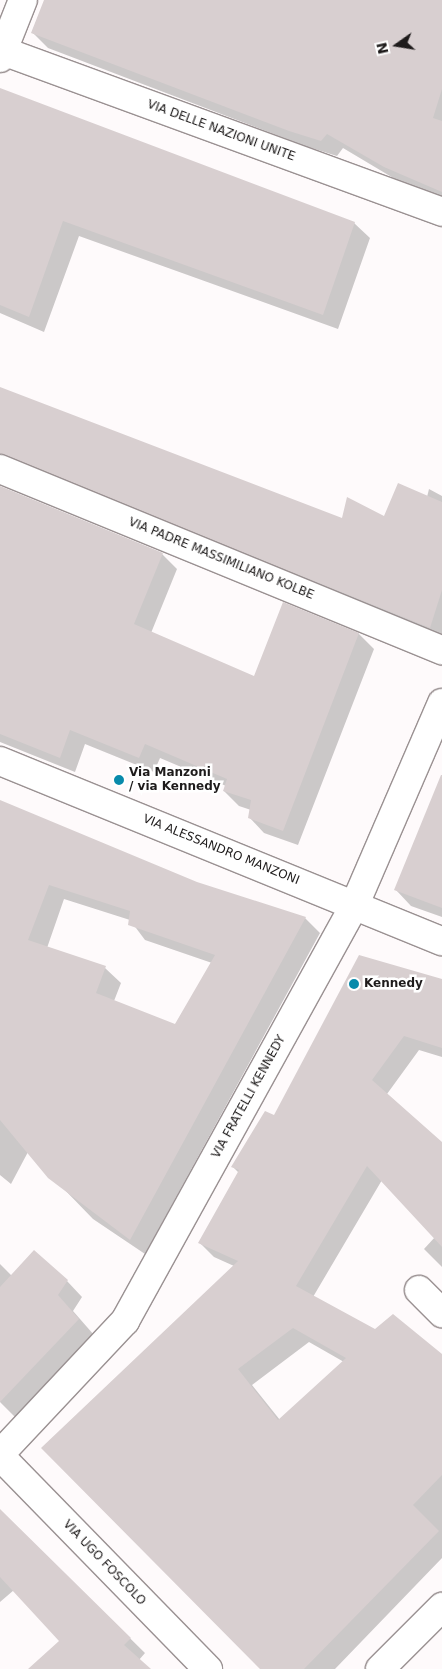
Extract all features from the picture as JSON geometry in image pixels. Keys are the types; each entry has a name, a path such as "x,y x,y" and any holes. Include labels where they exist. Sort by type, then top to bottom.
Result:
{"street":[{"path":"1,53 23,0"},
{"name":"VIA DELLE NAZIONI UNITE","path":"1,53 442,212"},
{"name":"VIA PADRE MASSIMILIANO KOLBE","path":"0,469 442,650"},
{"name":"VIA FRATELLI KENNEDY","path":"0,1455 126,1321 355,904 442,703"},
{"name":"VIA ALESSANDRO MANZONI","path":"0,761 442,941"},
{"path":"419,1290 442,1313"},
{"name":"VIA UGO FOSCOLO","path":"0,1455 208,1669"},
{"path":"380,1669 442,1607"}],"building":[{"path":"44,0 442,0 442,89 433,118 442,121 442,192 384,167 327,134 321,141 289,131 31,33"},
{"path":"0,88 355,222 323,315 63,221 29,317 0,305"},
{"path":"0,387 342,518 347,497 384,516 398,483 442,502 442,590 430,628 0,454"},
{"path":"0,486 163,553 134,624 254,676 283,602 359,633 283,831 248,818 251,800 223,791 227,779 145,744 139,758 70,730 60,758 0,734"},
{"path":"442,775 442,908 394,890"},
{"path":"0,800 197,882 306,917 130,1240 48,1178 0,1120","holes":["49,885 130,911 128,925 215,955 175,1024 96,993 106,966 28,940"]},
{"path":"359,955 442,979 442,1048 404,1036 372,1080 442,1142 442,1247 367,1166 296,1286 375,1329 393,1314 442,1354 442,1475 413,1505 439,1531 304,1669 260,1669 41,1448 238,1261 198,1243 239,1170 231,1167 265,1111 274,1115","holes":["293,1328 346,1358 278,1420 238,1369"]},
{"path":"34,1250 68,1280 58,1295 79,1319 0,1402 0,1287"},
{"path":"0,1509 131,1638 124,1645 151,1669 28,1669 59,1641 0,1577"}],"place":[{"name":"Via Manzoni / via Kennedy","path":"119,780"},
{"name":"Kennedy","path":"354,984"}]}
